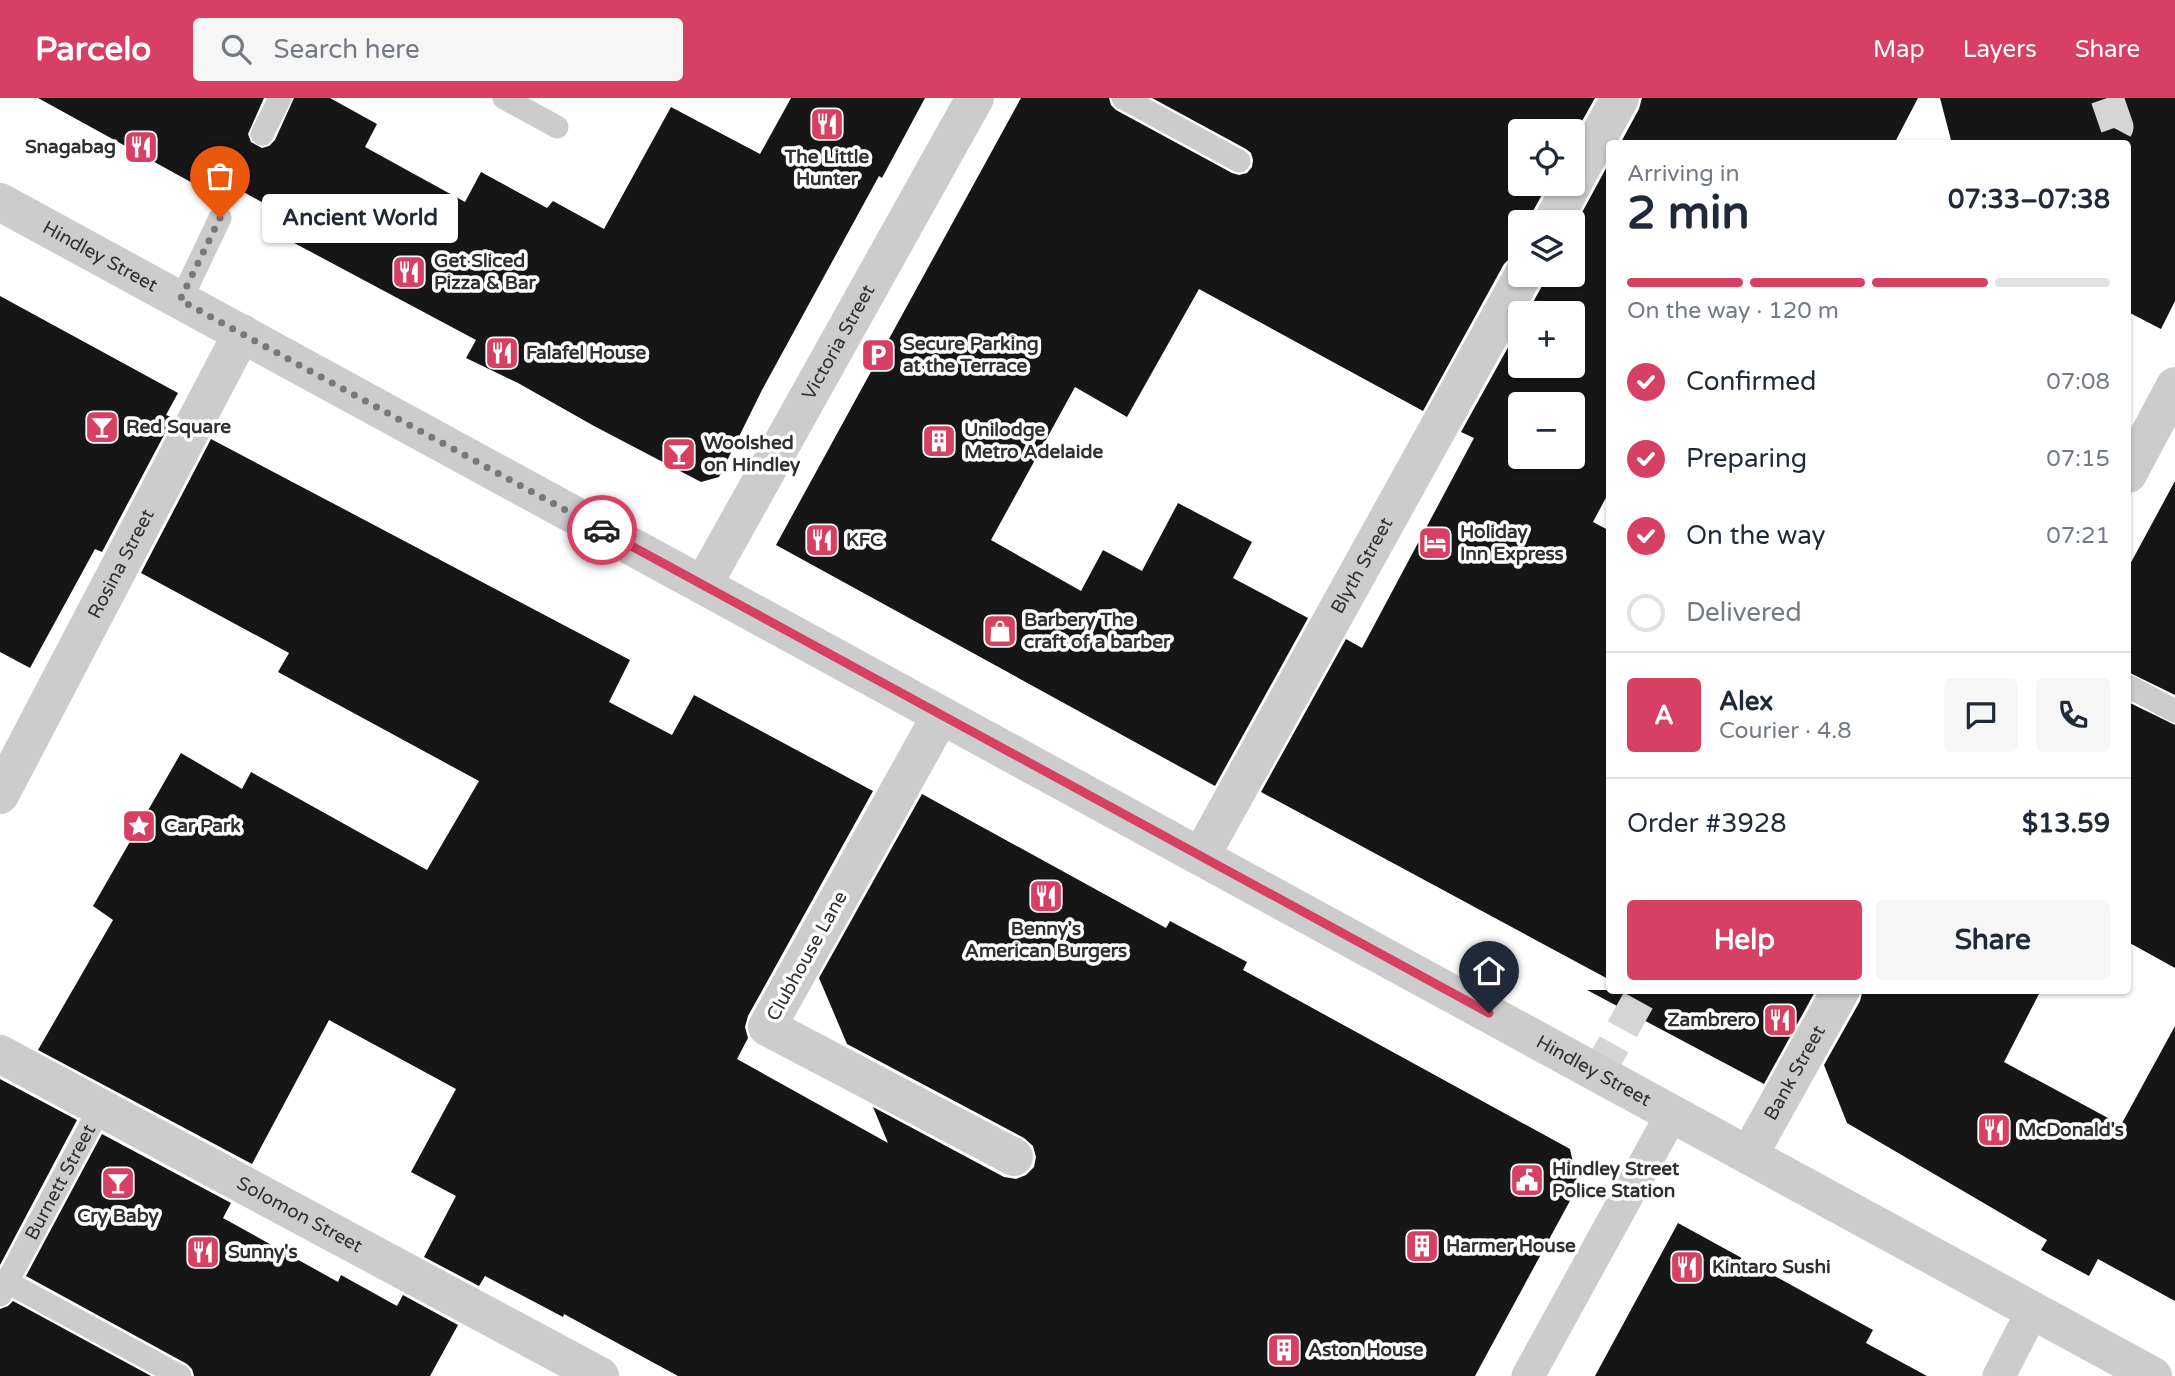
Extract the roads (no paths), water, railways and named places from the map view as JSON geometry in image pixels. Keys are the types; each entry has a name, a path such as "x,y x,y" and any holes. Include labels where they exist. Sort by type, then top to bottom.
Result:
{"street":[{"name":"Victoria Street","path":"703,585 975,98"},
{"path":"1585,162 1620,98"},
{"name":"Hindley Street","path":"0,202 2153,1376"},
{"name":"Blyth Street","path":"1200,856 1516,287"},
{"name":"Rosina Street","path":"0,795 242,333"},
{"path":"2131,468 2175,386"},
{"name":"Clubhouse Lane","path":"941,715 767,1027 1014,1157"},
{"name":"Bank Street","path":"1749,1155 1839,994"},
{"name":"Solomon Street","path":"0,1054 600,1376"},
{"path":"1528,1376 1672,1114"},
{"path":"1999,1376 2033,1310"}],"lane":[{"path":"262,134 280,98"},
{"path":"504,98 557,127"},
{"path":"1123,98 1239,161"},
{"path":"180,300 220,218"},
{"path":"2131,689 2175,711"},
{"name":"Burnett Street","path":"3,1288 100,1108"},
{"path":"3,1288 180,1376"}],"tunnel":[{"path":"2107,98 2117,127 2110,140"},
{"path":"1598,1073 1642,994"}],"place":[{"name":"The Little Hunter","path":"827,124"},
{"name":"Snagabag","path":"141,147"},
{"name":"Ancient World","path":"220,218"},
{"name":"Get Sliced Pizza & Bar","path":"409,272"},
{"name":"Falafel House","path":"502,353"},
{"name":"Secure Parking at the Terrace","path":"878,355"},
{"name":"Red Square","path":"102,427"},
{"name":"Unilodge Metro Adelaide","path":"939,441"},
{"name":"Woolshed on Hindley","path":"679,454"},
{"name":"KFC","path":"822,540"},
{"name":"Holiday Inn Express","path":"1435,543"},
{"name":"Barbery The craft of a barber","path":"1000,631"},
{"name":"Car Park","path":"139,826"},
{"name":"Benny's American Burgers","path":"1046,896"},
{"name":"Zambrero","path":"1780,1020"},
{"name":"McDonald's","path":"1994,1130"},
{"name":"Hindley Street Police Station","path":"1527,1180"},
{"name":"Cry Baby","path":"118,1183"},
{"name":"Harmer House","path":"1422,1246"},
{"name":"Sunny's","path":"203,1252"},
{"name":"Kintaro Sushi","path":"1687,1267"},
{"name":"Aston House","path":"1284,1350"}]}
